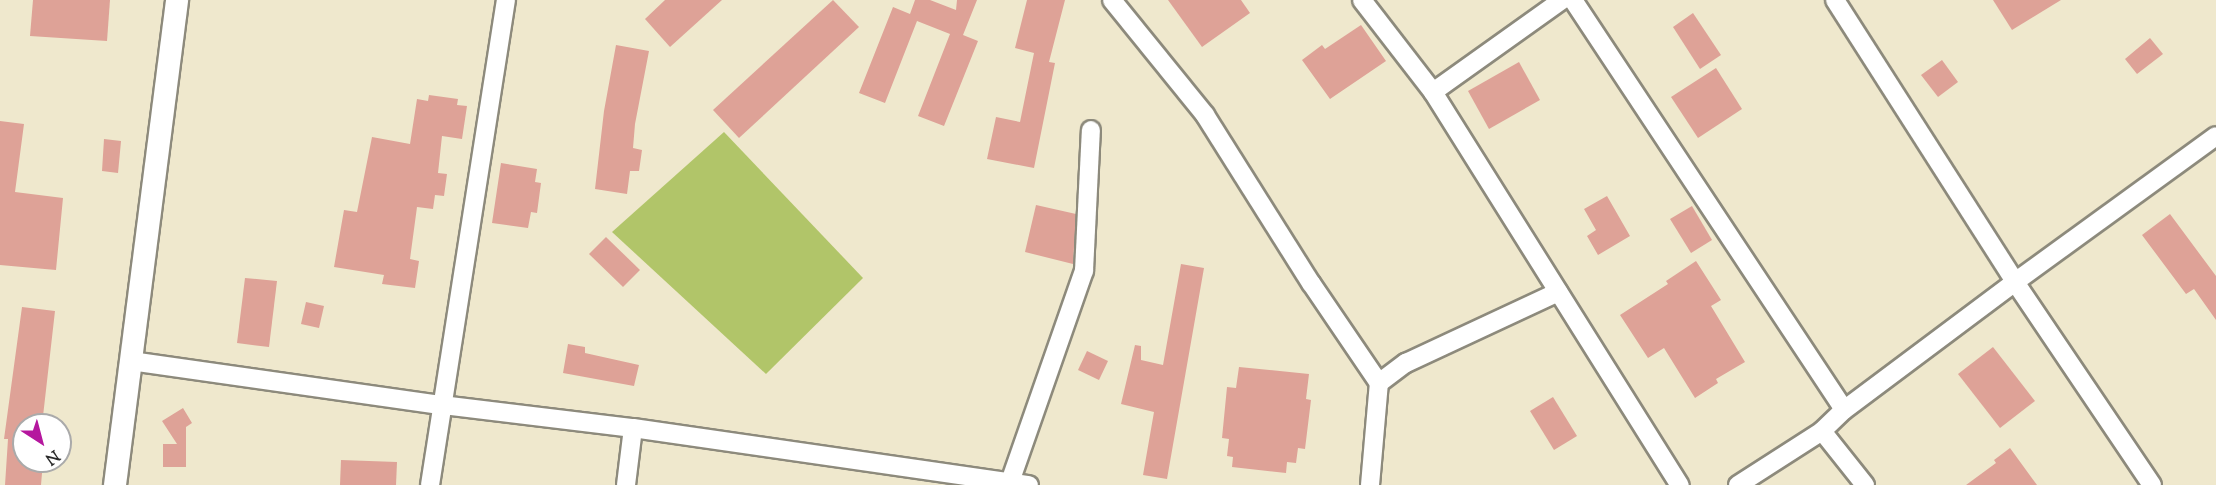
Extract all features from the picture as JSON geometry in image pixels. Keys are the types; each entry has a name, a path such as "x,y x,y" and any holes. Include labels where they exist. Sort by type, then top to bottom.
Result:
{"street":[{"path":"115,485 177,0"},
{"path":"430,485 506,0"},
{"path":"1112,0 1205,115 1311,283 1379,383 1370,485"},
{"path":"1362,0 1432,92 1680,485"},
{"path":"1432,92 1562,0"},
{"path":"1573,0 1844,410"},
{"path":"1835,0 2014,282 2152,485"},
{"path":"1010,482 1084,271 1091,130"},
{"path":"1738,485 1822,431 1844,410 2014,282 2216,136"},
{"path":"1379,383 1406,363 1558,292"},
{"path":"131,362 442,405 633,428 1029,485"},
{"path":"626,485 633,428"},
{"path":"1822,431 1866,485"}],"green space":[{"path":"724,132 863,278 766,374 612,232"}],"building":[{"path":"33,0 110,0 107,41 30,36"},
{"path":"665,0 722,0 670,47 645,19"},
{"path":"833,0 859,27 739,138 713,110"},
{"path":"915,0 930,0 956,10 957,0 977,0 963,35 978,41 944,126 918,116 950,34 917,21 885,103 859,93 893,7 910,14"},
{"path":"1027,0 1065,0 1049,62 1055,63 1034,168 987,159 996,117 1020,122 1034,53 1015,48"},
{"path":"1168,0 1241,0 1250,13 1202,47"},
{"path":"1993,0 2061,0 2012,30"},
{"path":"1693,13 1721,55 1700,69 1673,27"},
{"path":"1361,25 1386,61 1330,99 1302,60 1322,45 1325,49"},
{"path":"2150,38 2163,54 2137,74 2125,59"},
{"path":"616,45 649,51 635,124 633,148 642,150 639,171 630,171 627,194 595,189 604,111"},
{"path":"1942,60 1958,82 1938,97 1921,75"},
{"path":"1519,62 1540,100 1489,129 1468,91"},
{"path":"1716,68 1742,109 1698,138 1671,97"},
{"path":"429,95 458,99 457,105 467,106 462,139 442,136 438,173 447,174 444,196 435,195 433,209 417,207 410,259 419,261 415,288 382,284 384,275 334,267 344,210 357,212 372,137 410,144 417,99 428,101"},
{"path":"0,121 24,124 15,192 63,198 56,270 0,265"},
{"path":"104,139 121,141 118,173 102,171"},
{"path":"501,163 537,169 535,182 541,183 537,213 531,212 528,228 492,223"},
{"path":"1607,196 1630,236 1598,255 1587,236 1596,230 1584,209"},
{"path":"1036,205 1076,214 1073,264 1025,252"},
{"path":"1692,206 1712,240 1691,253 1670,219"},
{"path":"2170,214 2216,276 2216,320 2194,289 2186,294 2142,235"},
{"path":"606,237 640,270 623,287 589,254"},
{"path":"1696,261 1721,300 1711,306 1745,362 1716,379 1718,383 1695,398 1664,348 1648,358 1620,315 1668,284 1666,281"},
{"path":"1181,264 1204,268 1167,479 1143,475 1154,412 1121,404 1135,345 1141,346 1141,360 1163,365"},
{"path":"245,278 277,281 269,347 237,343"},
{"path":"306,302 324,306 319,328 301,324"},
{"path":"22,307 55,311 43,413 12,413 12,473 42,473 41,485 5,485 8,439 4,439"},
{"path":"568,344 585,347 585,353 639,365 634,386 563,373"},
{"path":"1993,347 2035,401 2000,428 1958,374"},
{"path":"1087,351 1108,361 1099,380 1078,370"},
{"path":"1239,367 1309,374 1306,399 1311,400 1305,449 1298,448 1296,463 1287,462 1286,473 1232,467 1233,457 1227,456 1229,439 1222,438 1227,387 1236,388"},
{"path":"1553,397 1577,436 1554,450 1530,411"},
{"path":"183,408 192,423 186,427 186,467 163,467 163,444 177,444 162,421"},
{"path":"2010,448 2037,485 1966,485 1996,463 1994,460"},
{"path":"341,460 397,462 396,485 340,485"}]}
